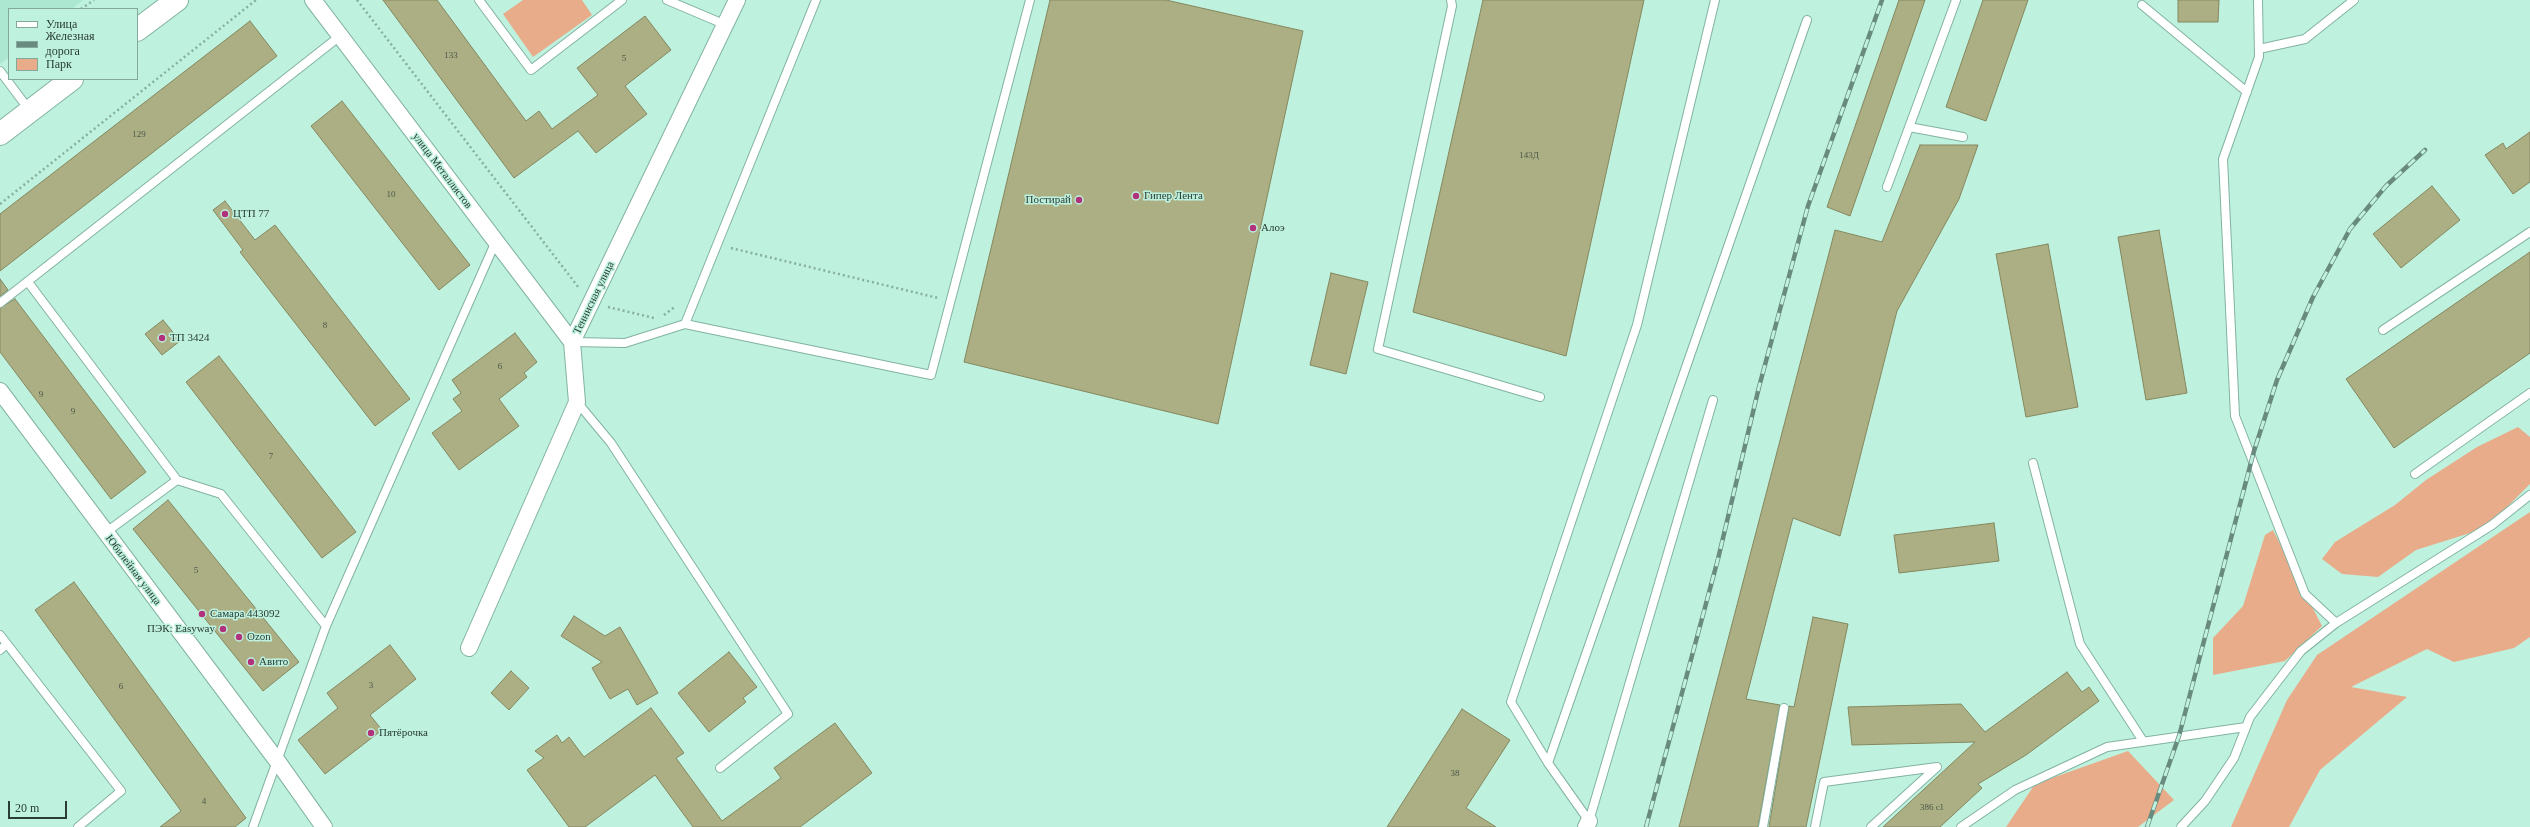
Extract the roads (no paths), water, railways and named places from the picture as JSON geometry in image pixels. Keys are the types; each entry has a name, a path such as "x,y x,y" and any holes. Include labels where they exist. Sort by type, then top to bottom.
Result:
{"main road":[{"path":"138,29 177,0"},
{"path":"0,134 71,80"}],"street":[{"name":"улица Металлистов","path":"312,0 572,342"},
{"name":"Теннисная улица","path":"469,648 577,402 572,342 737,0"},
{"name":"Юбилейная улица","path":"0,391 278,762 324,827"}],"lane":[{"path":"478,0 531,70 622,0"},
{"path":"666,0 726,25"},
{"path":"685,324 816,0"},
{"path":"572,342 625,343 685,324 931,375 1030,0"},
{"path":"1451,0 1452,6 1378,348 1540,396"},
{"path":"1588,824 1511,702 1637,325 1715,0"},
{"path":"1887,187 1956,0"},
{"path":"2258,0 2259,58 2223,159 2235,416 2305,594 2336,623"},
{"path":"2259,49 2305,39 2354,0"},
{"path":"2142,4 2247,92"},
{"path":"1548,762 1807,20"},
{"path":"0,303 340,36"},
{"path":"0,72 30,111"},
{"path":"1909,127 1963,137"},
{"path":"2383,330 2530,232"},
{"path":"253,827 278,762 326,626 496,241"},
{"path":"28,282 177,480 221,494 326,626"},
{"path":"2415,474 2530,393"},
{"path":"1588,824 1713,400"},
{"path":"577,402 611,443 788,714 720,768"},
{"path":"2033,463 2080,644 2143,742"},
{"path":"105,533 177,480"},
{"path":"2181,827 2205,801 2234,758 2250,718 2301,651 2336,623 2492,525 2530,495"},
{"path":"0,635 121,791 78,827"},
{"path":"0,650 7,644"},
{"path":"1763,827 1784,708"},
{"path":"1961,827 2015,790 2107,747 2246,727"},
{"path":"1815,827 1824,782 1937,768 1871,827"}],"railway":[{"path":"1646,827 1718,559 1759,387 1808,206 1882,0"},
{"path":"2147,827 2179,736 2254,451 2277,380 2313,297 2350,229 2386,186 2425,150"}],"place":[{"name":"Гипер Лента","path":"1136,196"},
{"name":"Постирай","path":"1079,200"},
{"name":"ЦТП 77","path":"225,214"},
{"name":"Алоэ","path":"1253,228"},
{"name":"ТП 3424","path":"162,338"},
{"name":"Самара 443092","path":"202,614"},
{"name":"ПЭК: Easyway","path":"223,629"},
{"name":"Ozon","path":"239,637"},
{"name":"Авито","path":"251,662"},
{"name":"Пятёрочка","path":"371,733"}]}
